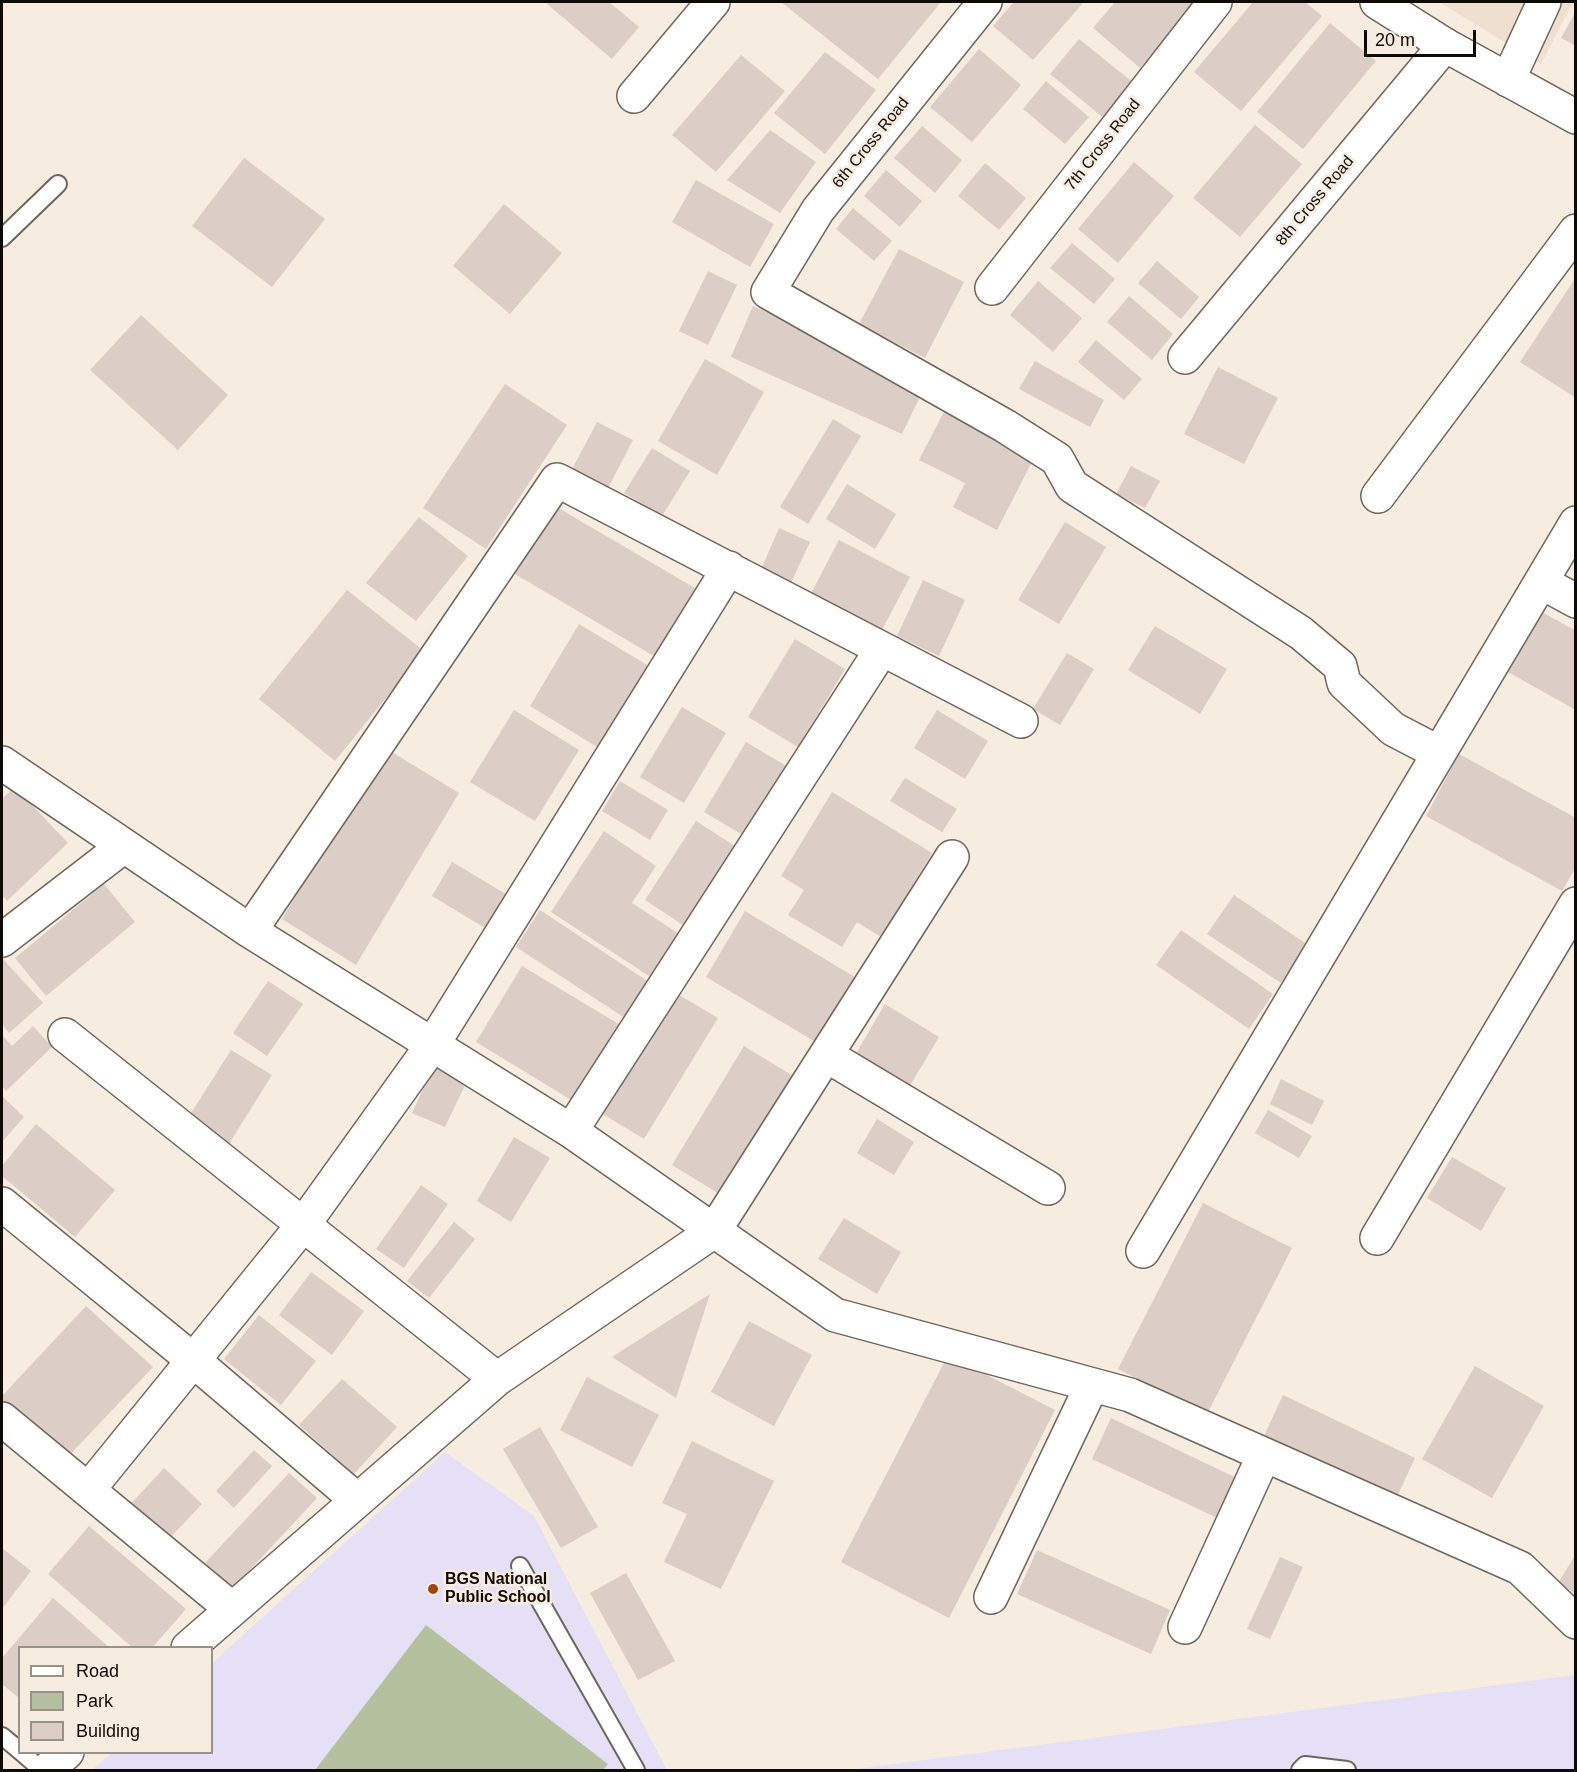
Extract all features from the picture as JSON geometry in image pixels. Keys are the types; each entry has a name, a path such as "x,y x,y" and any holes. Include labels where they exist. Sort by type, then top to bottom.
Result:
{"street":[{"path":"634,96 713,2"},
{"name":"6th Cross Road","path":"985,2 818,210 768,292 1005,426 1057,459 1072,486 1301,633 1340,666 1344,683 1393,729 1439,753"},
{"name":"7th Cross Road","path":"992,288 1215,2"},
{"path":"1377,2 1445,45 1575,117"},
{"path":"1508,80 1544,2"},
{"name":"8th Cross Road","path":"1185,357 1445,45"},
{"path":"1378,496 1575,231"},
{"path":"250,931 557,480 1020,721"},
{"path":"1143,1251 1575,523"},
{"path":"88,1490 303,1225 433,1044 729,568"},
{"path":"1540,582 1575,601"},
{"path":"572,1131 882,648"},
{"path":"2,763 250,931 572,1131 835,1315 1130,1395 1520,1568 1575,1622"},
{"path":"2,940 124,846"},
{"path":"189,1646 497,1379 714,1231 952,857"},
{"path":"1377,1238 1575,903"},
{"path":"65,1035 497,1379"},
{"path":"826,1055 1048,1188"},
{"path":"2,1204 194,1360 357,1500"},
{"path":"991,1598 1092,1385"},
{"path":"2,1419 232,1610"},
{"path":"1185,1627 1264,1455"},
{"path":"47,1770 65,1754"}],"lane":[{"path":"2,238 58,184"},
{"path":"520,1566 636,1770"},
{"path":"2,1736 18,1750"},
{"path":"22,1754 42,1770"},
{"path":"1300,1770 1305,1765 1347,1770"}],"shaded area":[{"path":"1439,2 1573,2 1541,64"},
{"name":"BGS National Public School","path":"445,1452 534,1516 667,1770 92,1770 111,1754 213,1754 213,1662"},
{"path":"1575,1675 1575,1770 848,1770"}],"green space":[{"path":"426,1625 608,1764 603,1770 315,1770"}],"building":[{"path":"549,2 609,2 639,27 612,59 547,4"},
{"path":"781,2 941,2 878,79"},
{"path":"1014,2 1084,2 1033,60 993,26"},
{"path":"1115,2 1196,2 1140,68 1093,28"},
{"path":"1253,2 1305,2 1322,16 1241,111 1194,72"},
{"path":"1576,11 1576,46 1561,38"},
{"path":"1330,23 1376,61 1303,149 1257,112"},
{"path":"1079,39 1135,84 1106,120 1050,74"},
{"path":"979,49 1021,85 972,142 930,107"},
{"path":"825,52 876,90 825,154 774,113"},
{"path":"741,55 785,91 716,172 672,135"},
{"path":"1046,81 1089,117 1065,144 1023,109"},
{"path":"1255,125 1302,164 1240,237 1193,198"},
{"path":"922,126 962,160 935,193 894,158"},
{"path":"770,130 816,162 780,213 727,180"},
{"path":"244,158 325,219 272,287 192,226"},
{"path":"1134,162 1174,196 1118,263 1078,229"},
{"path":"985,163 1026,198 999,230 958,196"},
{"path":"886,170 922,201 900,227 864,196"},
{"path":"696,180 774,224 750,267 672,222"},
{"path":"504,204 562,253 510,314 453,266"},
{"path":"853,208 892,241 874,261 836,229"},
{"path":"1072,243 1115,279 1094,304 1050,268"},
{"path":"899,249 964,282 925,358 859,324"},
{"path":"1157,261 1199,297 1181,319 1138,283"},
{"path":"708,271 737,285 708,345 679,331"},
{"path":"1576,277 1576,398 1520,362"},
{"path":"1038,281 1082,318 1053,352 1010,315"},
{"path":"1129,296 1173,334 1152,360 1107,322"},
{"path":"753,306 926,384 902,434 731,357"},
{"path":"141,315 228,395 178,450 90,370"},
{"path":"1096,340 1142,379 1124,400 1078,362"},
{"path":"705,359 764,392 717,475 658,441"},
{"path":"1035,361 1104,400 1090,427 1019,389"},
{"path":"1218,367 1278,398 1244,464 1184,434"},
{"path":"505,384 567,425 486,549 423,508"},
{"path":"948,404 1038,450 997,530 953,507 965,483 919,460"},
{"path":"833,419 861,436 808,524 780,507"},
{"path":"597,422 633,440 605,494 569,475"},
{"path":"652,448 690,471 662,516 624,493"},
{"path":"1131,466 1160,481 1145,508 1116,494"},
{"path":"847,484 896,514 875,549 826,519"},
{"path":"555,506 700,591 659,659 515,574"},
{"path":"419,517 468,556 416,621 366,583"},
{"path":"1065,522 1106,547 1059,624 1018,600"},
{"path":"779,528 810,542 789,587 759,574"},
{"path":"839,540 910,577 876,641 805,605"},
{"path":"923,580 965,600 939,656 897,636"},
{"path":"347,590 424,651 335,761 259,699"},
{"path":"1542,612 1576,631 1574,709 1508,672"},
{"path":"579,624 649,666 599,748 530,706"},
{"path":"1155,626 1227,669 1200,714 1128,670"},
{"path":"795,639 845,669 798,747 748,717"},
{"path":"1067,653 1094,669 1060,725 1033,709"},
{"path":"682,707 726,733 684,803 640,777"},
{"path":"514,710 579,750 535,821 470,782"},
{"path":"937,710 988,741 965,779 914,748"},
{"path":"746,742 795,771 753,841 704,812"},
{"path":"385,748 459,793 356,965 282,919"},
{"path":"1459,754 1576,818 1576,867 1562,891 1426,816"},
{"path":"905,778 957,809 942,832 890,801"},
{"path":"620,781 668,810 650,840 602,811"},
{"path":"15,787 68,843 7,901 2,895 2,799"},
{"path":"832,792 932,853 881,937 857,922 842,947 788,915 804,890 781,876"},
{"path":"696,821 741,850 689,929 645,900"},
{"path":"604,831 656,866 632,903 687,939 658,982 551,912"},
{"path":"452,862 511,897 490,931 432,896"},
{"path":"104,884 135,922 46,996 15,958"},
{"path":"1234,895 1308,945 1281,983 1207,934"},
{"path":"540,910 655,986 631,1022 516,947"},
{"path":"745,911 858,979 819,1044 706,977"},
{"path":"1181,930 1273,994 1249,1029 1156,965"},
{"path":"3,959 43,1003 9,1033 2,1024"},
{"path":"522,966 627,1029 581,1106 476,1042"},
{"path":"268,981 303,1004 267,1056 233,1033"},
{"path":"674,992 718,1018 644,1139 601,1113"},
{"path":"885,1004 939,1037 908,1089 854,1057"},
{"path":"33,1026 52,1047 6,1091 2,1086 2,1035 12,1046"},
{"path":"744,1046 798,1079 726,1198 672,1165"},
{"path":"231,1050 272,1075 227,1147 186,1121"},
{"path":"434,1066 467,1081 445,1127 412,1113"},
{"path":"1281,1079 1324,1101 1312,1125 1270,1104"},
{"path":"2,1096 24,1117 2,1142"},
{"path":"1268,1110 1312,1136 1299,1158 1255,1133"},
{"path":"877,1119 914,1142 894,1175 857,1153"},
{"path":"36,1124 115,1190 75,1237 2,1176 2,1166"},
{"path":"514,1137 550,1158 511,1222 477,1201"},
{"path":"1452,1157 1506,1188 1481,1231 1427,1198"},
{"path":"421,1185 448,1204 404,1268 376,1249"},
{"path":"1203,1203 1292,1248 1207,1414 1118,1369"},
{"path":"844,1218 901,1252 877,1294 818,1259"},
{"path":"454,1222 475,1239 429,1298 407,1281"},
{"path":"311,1272 364,1311 332,1355 279,1315"},
{"path":"710,1294 676,1398 612,1357"},
{"path":"86,1306 153,1367 63,1462 2,1405 2,1396"},
{"path":"259,1315 316,1361 281,1405 224,1359"},
{"path":"749,1321 812,1355 774,1426 711,1392"},
{"path":"948,1355 1055,1410 949,1618 841,1562"},
{"path":"1475,1366 1544,1406 1492,1498 1422,1459"},
{"path":"587,1377 659,1415 632,1467 560,1430"},
{"path":"342,1379 397,1427 354,1474 299,1425"},
{"path":"1283,1395 1415,1458 1395,1501 1263,1438"},
{"path":"1111,1418 1245,1482 1226,1522 1092,1459"},
{"path":"540,1427 598,1527 561,1548 503,1449"},
{"path":"692,1441 774,1481 721,1589 664,1562 687,1514 662,1503"},
{"path":"254,1450 272,1466 234,1508 216,1491"},
{"path":"164,1468 202,1504 164,1544 126,1509"},
{"path":"289,1473 317,1498 233,1588 205,1563"},
{"path":"89,1526 186,1609 154,1646 131,1646 48,1574"},
{"path":"2,1548 31,1571 2,1609"},
{"path":"1037,1550 1170,1610 1151,1654 1017,1594"},
{"path":"1576,1554 1576,1594 1558,1583"},
{"path":"1280,1557 1303,1567 1270,1639 1247,1629"},
{"path":"626,1573 675,1661 638,1680 590,1593"},
{"path":"53,1598 108,1646 18,1646 18,1697 2,1684 2,1658"}],"place":[{"name":"BGS National Public School","path":"433,1589"}]}
